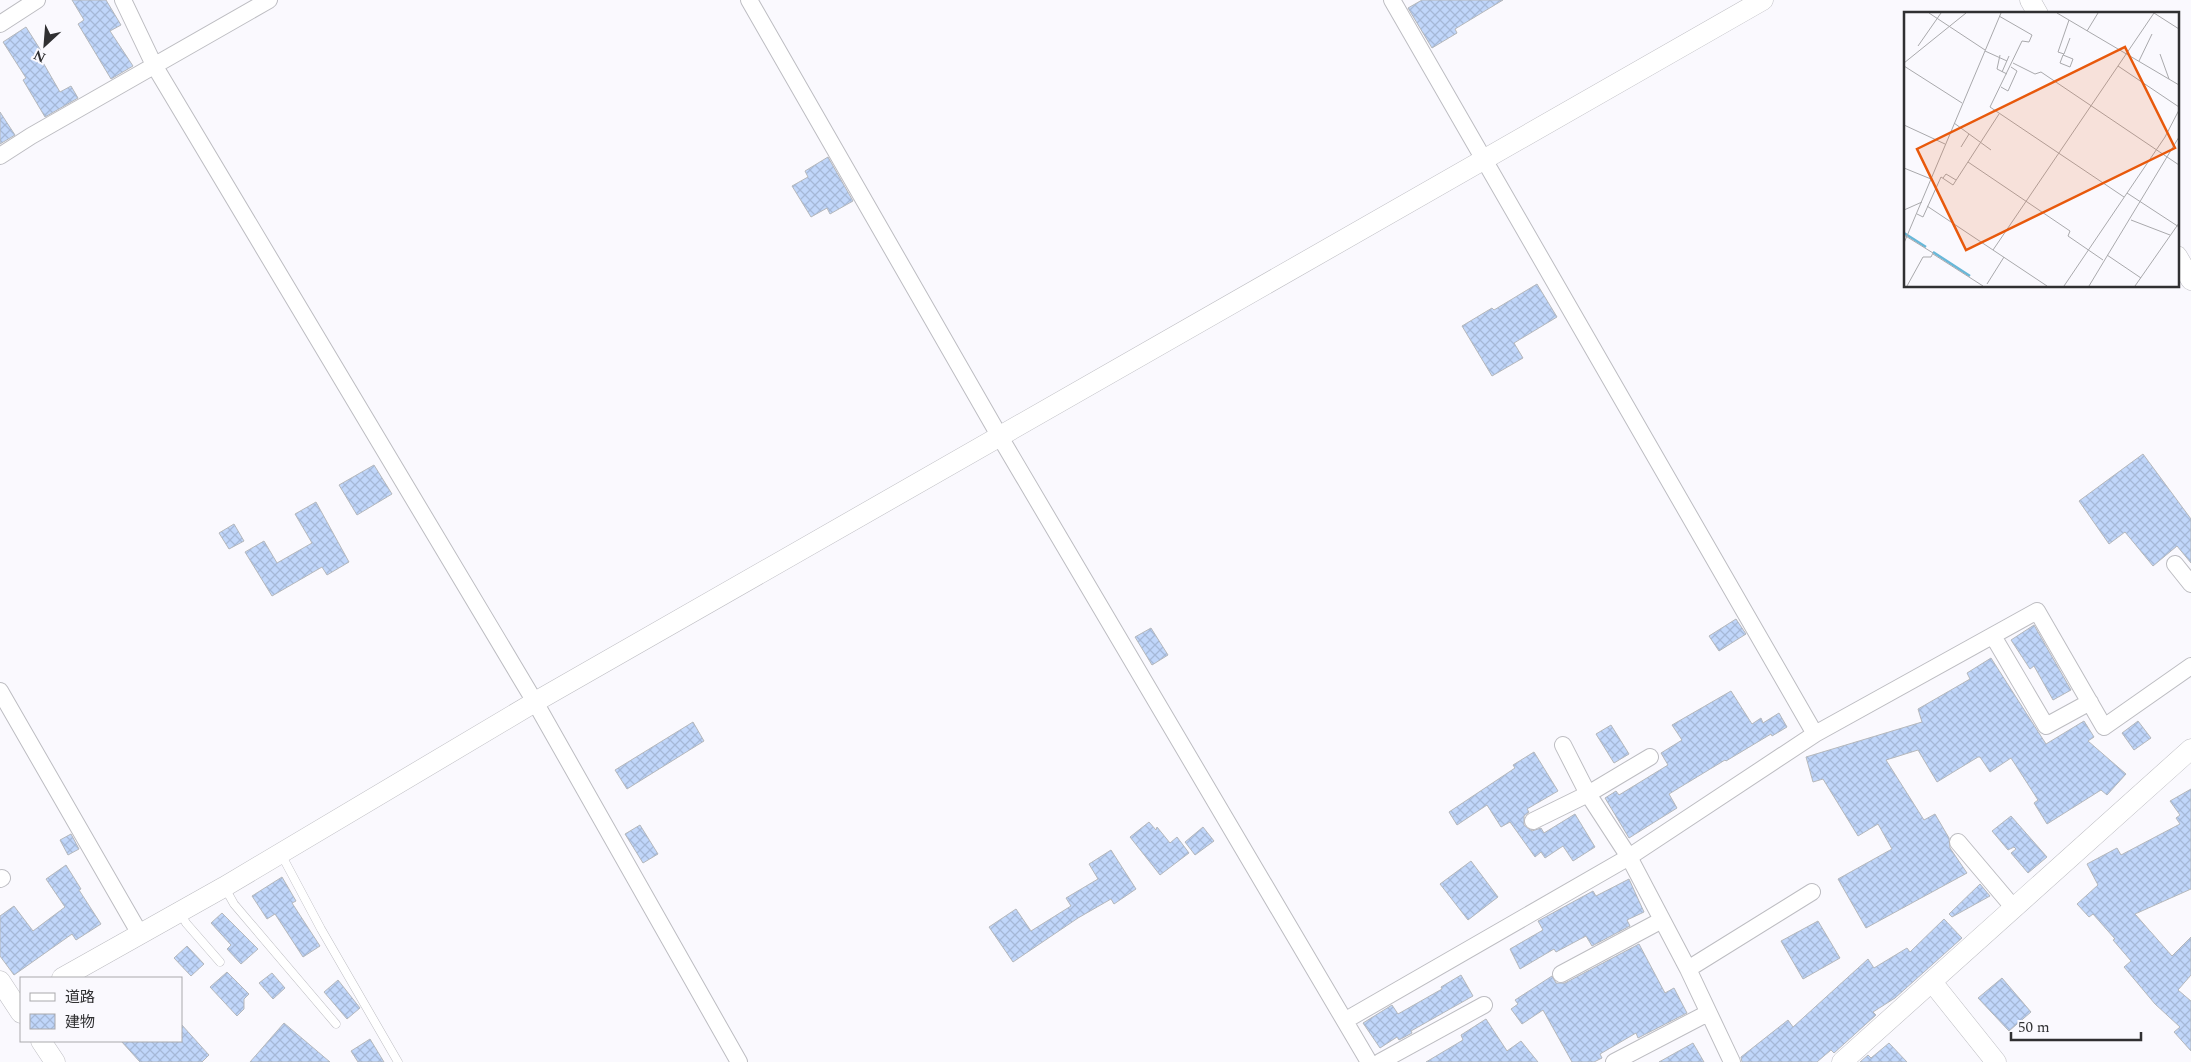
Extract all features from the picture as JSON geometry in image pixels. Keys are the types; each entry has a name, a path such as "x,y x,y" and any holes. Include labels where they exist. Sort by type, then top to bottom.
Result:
{"street":[{"path":"0,24 38,0"},
{"path":"123,0 154,65 535,702 739,1062"},
{"path":"0,156 31,136 268,0"},
{"path":"749,0 1000,437 1346,1020 1369,1062"},
{"path":"1392,0 1815,734"},
{"path":"64,977 224,886 535,702 1763,0"},
{"path":"2030,0 2037,12"},
{"path":"2178,258 2191,280"},
{"path":"2175,564 2191,584"},
{"path":"1346,1020 1629,857 1815,734 2037,611 2104,727 2191,666"},
{"path":"1993,636 2045,733 2090,702"},
{"path":"0,690 140,934"},
{"path":"1563,745 1588,794 1629,857 1688,969 1732,1062"},
{"path":"1842,1062 2191,749"},
{"path":"1533,821 1588,794 1650,757"},
{"path":"1958,842 2013,907"},
{"path":"1688,969 1812,892"},
{"path":"1562,974 1662,920"},
{"path":"0,981 15,1008"},
{"path":"1932,982 1996,1062"},
{"path":"1380,1062 1484,1005"},
{"path":"1614,1062 1708,1013"},
{"path":"41,1042 55,1062"}],"lane":[{"path":"280,853 321,929 398,1062"},
{"path":"224,886 234,904 336,1024"},
{"path":"179,910 186,922 220,962"}],"building":[{"path":"72,0 106,0 121,25 110,31 133,66 111,79 78,24 84,20"},
{"path":"1422,0 1503,0 1455,29 1457,33 1432,48 1408,8"},
{"path":"26,27 45,57 41,59 60,92 71,86 78,98 45,117 23,80 26,78 3,42"},
{"path":"0,112 15,135 0,144"},
{"path":"828,157 853,201 830,214 827,208 811,217 792,186 808,177 805,171"},
{"path":"1537,284 1557,317 1514,343 1523,358 1492,376 1462,326 1492,308 1494,310"},
{"path":"2143,454 2191,519 2191,563 2177,546 2153,566 2125,532 2109,544 2079,501"},
{"path":"374,465 392,494 357,515 339,485"},
{"path":"316,502 349,562 327,575 322,567 272,596 245,552 264,541 277,563 312,543 295,514"},
{"path":"234,524 244,541 229,549 219,533"},
{"path":"1736,619 1746,634 1719,651 1709,636"},
{"path":"2034,625 2071,690 2053,700 2034,666 2030,669 2011,640"},
{"path":"1151,628 1168,655 1152,665 1135,637"},
{"path":"1991,658 2046,744 2084,721 2094,737 2088,741 2126,774 2107,795 2101,790 2047,824 2034,803 2038,800 2011,758 1990,772 1980,757 1978,757 1937,782 1918,750 1886,760 1924,820 1935,814 1949,838 1950,848 1967,873 1866,928 1838,879 1892,849 1878,824 1858,836 1823,779 1813,782 1806,757 1922,722 1918,709 1970,679 1967,673"},
{"path":"1731,691 1752,724 1761,718 1763,723 1779,713 1787,727 1725,760 1669,794 1677,808 1629,838 1605,798 1616,791 1619,795 1668,765 1661,753 1682,740 1672,725"},
{"path":"2138,721 2151,738 2134,750 2122,733"},
{"path":"693,722 704,741 627,789 615,770"},
{"path":"1611,725 1629,754 1614,763 1596,734"},
{"path":"1534,752 1558,791 1527,809 1529,812 1524,816 1524,825 1532,831 1541,828 1544,833 1575,814 1595,847 1573,861 1563,846 1545,858 1541,852 1535,857 1510,822 1501,827 1487,805 1457,825 1449,812 1515,768 1513,765"},
{"path":"2191,789 2191,889 2135,914 2172,956 2191,937 2191,975 2178,990 2191,1001 2191,1051 2174,1032 2180,1027 2155,1004 2124,967 2131,961 2113,940 2115,939 2093,914 2089,917 2077,904 2098,885 2087,864 2117,848 2121,855 2180,824 2176,818 2180,815 2170,801"},
{"path":"2011,816 2047,857 2028,873 2011,853 2016,849 2014,847 2008,850 1992,831"},
{"path":"1149,822 1156,830 1157,827 1170,843 1177,837 1189,853 1160,875 1130,837"},
{"path":"640,825 658,854 643,863 625,834"},
{"path":"1203,827 1214,841 1195,855 1185,842"},
{"path":"71,834 79,849 68,855 60,840"},
{"path":"1111,850 1136,889 1114,904 1111,899 1078,918 1013,962 989,927 1016,909 1031,931 1071,906 1066,898 1098,879 1089,864"},
{"path":"1471,861 1498,897 1468,920 1440,884"},
{"path":"66,865 81,889 79,890 101,924 76,940 72,934 14,975 0,956 0,916 14,906 33,931 65,907 46,879"},
{"path":"282,877 296,901 292,903 320,946 303,957 275,914 267,919 252,896"},
{"path":"1629,879 1644,912 1627,920 1630,926 1592,946 1586,936 1556,952 1554,949 1520,969 1510,949 1543,930 1538,921 1593,891 1596,896"},
{"path":"1980,884 1990,896 1952,917 1949,914"},
{"path":"222,913 258,949 241,964 227,949 231,945 211,923"},
{"path":"1944,919 1962,938 1895,998 1873,1012 1876,1015 1834,1053 1831,1050 1817,1062 1742,1062 1741,1057 1788,1020 1793,1027 1868,959 1874,968 1907,948 1910,952"},
{"path":"1818,921 1840,958 1803,979 1781,941"},
{"path":"1639,944 1665,993 1674,988 1687,1013 1638,1038 1636,1033 1600,1054 1602,1058 1594,1062 1572,1062 1543,1010 1522,1024 1511,1009 1518,1004 1515,1000 1552,976 1556,983 1565,983"},
{"path":"187,946 204,964 191,976 174,958"},
{"path":"227,972 249,994 244,999 244,1009 237,1016 210,987"},
{"path":"272,973 285,988 273,999 259,983"},
{"path":"1461,975 1473,996 1411,1031 1412,1033 1399,1040 1397,1037 1380,1048 1363,1023 1392,1005 1398,1014 1442,989 1441,987"},
{"path":"2002,978 2031,1012 2009,1031 1978,998"},
{"path":"338,980 360,1008 347,1019 324,992"},
{"path":"1486,1019 1507,1051 1521,1041 1538,1062 1426,1062 1463,1040 1461,1035"},
{"path":"284,1023 330,1062 250,1062"},
{"path":"182,1025 209,1055 202,1062 140,1062 122,1042 182,1042"},
{"path":"370,1039 384,1062 358,1062 351,1051"},
{"path":"1693,1043 1704,1062 1659,1062"},
{"path":"1889,1043 1907,1062 1860,1062 1868,1055 1871,1058"}]}
